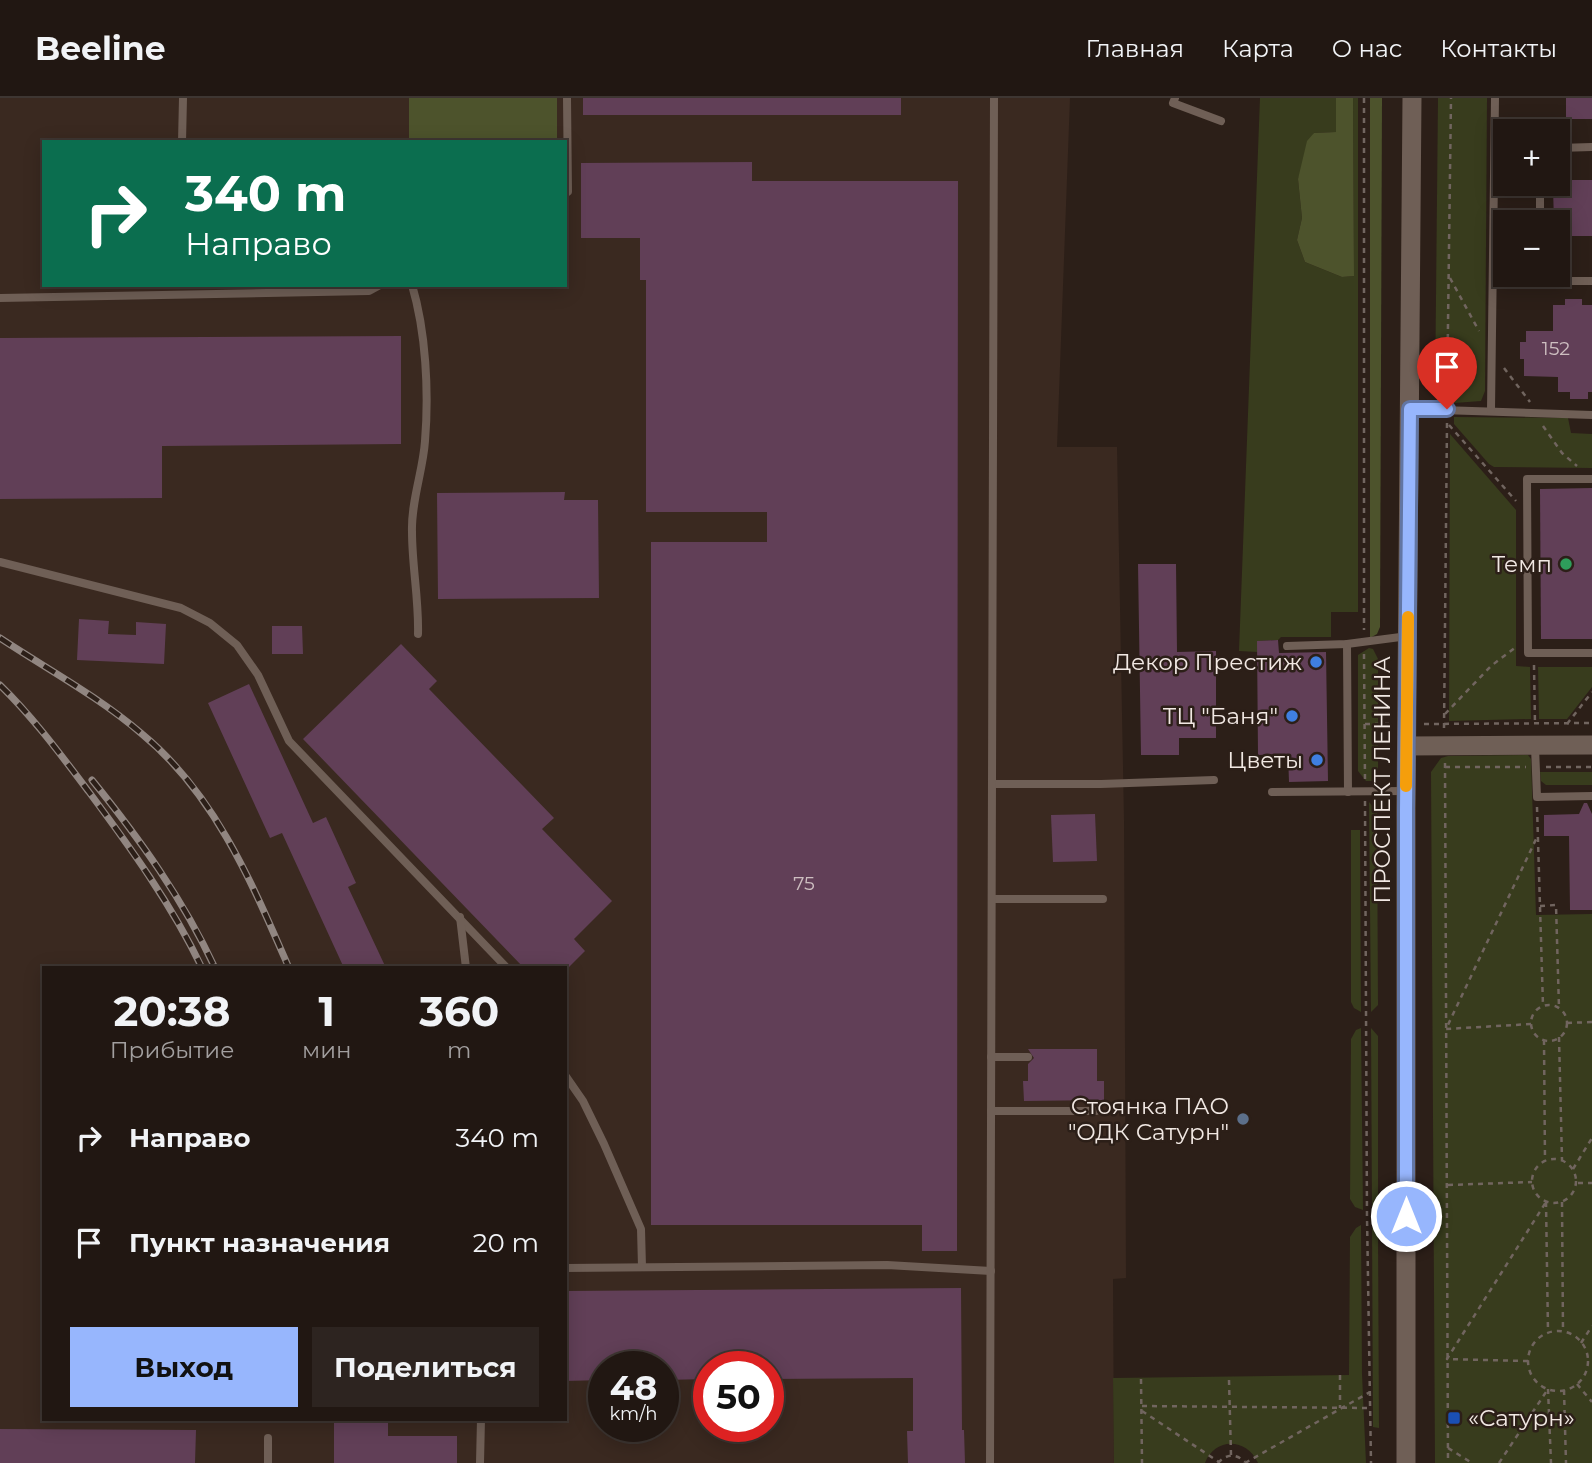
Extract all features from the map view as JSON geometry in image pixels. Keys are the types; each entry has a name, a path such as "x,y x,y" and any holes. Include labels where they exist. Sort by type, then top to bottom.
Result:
{"main road":[{"name":"ПРОСПЕКТ ЛЕНИНА","path":"1406,1463 1406,792 1412,98"},
{"path":"1407,746 1592,745"}],"lane":[{"path":"182,140 183,98"},
{"path":"567,98 567,192"},
{"path":"990,1463 994,98"},
{"path":"1175,98 1173,103 1221,121"},
{"path":"1495,98 1495,119"},
{"path":"1570,148 1592,147"},
{"path":"1570,280 1592,281"},
{"path":"1491,410 1493,281"},
{"path":"182,287 182,295"},
{"path":"0,298 369,291 376,287"},
{"path":"413,287 421,313 425,387 425,442 412,531 419,612 418,634"},
{"path":"1410,409 1592,415"},
{"path":"1591,479 1527,479 1527,514 1528,653 1592,653"},
{"path":"0,562 181,608 211,623 237,645 258,676 289,741 505,966"},
{"path":"1287,646 1347,645 1408,636"},
{"path":"1347,645 1348,792"},
{"path":"1535,746 1537,797 1592,796"},
{"path":"992,784 1101,785 1213,780"},
{"path":"1272,792 1406,792"},
{"path":"992,899 1104,898"},
{"path":"460,916 466,966"},
{"path":"991,1057 1028,1057"},
{"path":"567,1078 583,1101 604,1144 640,1229 642,1267"},
{"path":"991,1111 1096,1111"},
{"path":"567,1268 887,1265 990,1271"},
{"path":"480,1463 481,1421"},
{"path":"268,1438 268,1463"}],"path":[{"path":"1364,98 1364,792 1371,1463"},
{"path":"1447,409 1451,98"},
{"path":"1536,414 1562,453 1591,479"},
{"path":"1448,1463 1444,724 1447,423 1527,514"},
{"path":"1445,714 1490,666 1528,640"},
{"path":"1535,653 1535,746"},
{"path":"1567,723 1592,692"},
{"path":"1365,724 1592,723"},
{"path":"1445,766 1592,767"},
{"path":"1537,797 1543,1006"},
{"path":"1446,1029 1538,835"},
{"path":"1539,906 1556,905 1559,1008 1566,1017 1566,1029 1553,1040 1544,1040 1536,1035 1531,1024 1534,1013 1543,1006 1559,1008"},
{"path":"1566,1023 1592,1022"},
{"path":"1446,1029 1531,1024"},
{"path":"1559,1037 1562,1160"},
{"path":"1544,1040 1545,1161"},
{"path":"1573,1169 1592,1138"},
{"path":"1562,1160 1573,1169 1577,1183 1571,1197 1562,1202 1546,1202 1537,1196 1532,1182 1536,1168 1545,1161 1562,1160"},
{"path":"1447,1185 1532,1182"},
{"path":"1577,1183 1592,1183"},
{"path":"1447,1359 1546,1202"},
{"path":"1546,1202 1548,1334"},
{"path":"1562,1202 1563,1332"},
{"path":"1581,1343 1592,1326"},
{"path":"1563,1332 1581,1343 1590,1361 1585,1375 1577,1384 1564,1390 1548,1389 1535,1380 1528,1361 1535,1343 1548,1334 1563,1332"},
{"path":"1447,1359 1528,1361"},
{"path":"1340,1375 1340,1408"},
{"path":"1141,1379 1142,1463"},
{"path":"1229,1380 1231,1455"},
{"path":"1577,1384 1592,1402"},
{"path":"1499,1463 1548,1389"},
{"path":"1548,1389 1551,1463"},
{"path":"1564,1390 1566,1463"},
{"path":"1142,1411 1218,1463 1231,1455 1241,1458 1245,1463 1370,1392"},
{"path":"1142,1406 1370,1408"},
{"path":"1448,1448 1472,1463"}],"shaded area":[{"path":"0,98 1070,98 1057,447 1117,447 1124,820 1126,1278 1113,1279 1114,1463 0,1463"}],"green space":[{"path":"409,98 557,98 557,140 409,140"},
{"path":"1260,98 1336,98 1337,132 1314,133 1298,179 1302,218 1297,240 1305,262 1342,277 1354,276 1353,98 1358,98 1358,612 1331,612 1331,637 1281,637 1278,640 1258,641 1258,652 1239,651"},
{"path":"1336,98 1353,98 1354,276 1342,277 1305,262 1297,240 1302,218 1298,179 1307,141 1314,133 1336,132"},
{"path":"1370,98 1382,98 1380,627 1377,634 1370,638"},
{"path":"1438,98 1487,98 1485,391 1481,401 1441,404 1435,397"},
{"path":"1454,417 1568,418 1571,433 1592,434 1592,468 1494,467 1454,424"},
{"path":"1450,434 1516,510 1516,666 1530,667 1531,719 1449,721"},
{"path":"1369,648 1373,649 1378,659 1378,777 1374,781 1366,781 1358,771 1358,655"},
{"path":"1538,667 1592,667 1592,687 1567,719 1539,719"},
{"path":"1528,755 1531,759 1536,915 1592,914 1592,1463 1435,1463 1431,772 1441,758 1448,756"},
{"path":"1540,772 1592,772 1592,785 1546,785 1541,781"},
{"path":"1369,802 1377,812 1378,1005 1371,1012"},
{"path":"1351,830 1360,830 1361,1012 1354,1008 1351,1002"},
{"path":"1361,1028 1363,1210 1355,1207 1350,1199 1351,1039 1356,1030"},
{"path":"1371,1028 1378,1036 1378,1201 1372,1210"},
{"path":"1361,1225 1362,1374 1366,1463 1258,1463 1246,1449 1231,1444 1216,1449 1205,1463 1114,1463 1113,1378 1349,1375 1350,1237"},
{"path":"1372,1227 1378,1234 1379,1428 1373,1427"}],"building":[{"path":"583,98 901,98 901,115 583,115"},
{"path":"1566,98 1592,98 1592,119 1566,119"},
{"path":"752,162 752,181 958,181 957,1251 922,1251 922,1225 651,1225 651,542 767,542 767,512 646,512 646,280 640,280 640,238 581,238 581,163"},
{"path":"1570,180 1592,180 1592,236 1570,236 1570,210 1554,210 1553,196 1570,196"},
{"path":"1565,299 1582,299 1582,305 1592,305 1592,392 1588,392 1588,399 1570,399 1570,392 1558,392 1558,377 1524,376 1524,359 1520,359 1520,342 1526,342 1526,331 1553,331 1553,305 1565,305"},
{"path":"401,336 401,444 162,446 162,498 0,499 0,338"},
{"name":"Темп","path":"1592,488 1592,639 1541,639 1540,489"},
{"path":"565,492 564,500 598,500 599,598 438,599 437,493"},
{"path":"1138,564 1176,564 1177,652 1216,651 1216,738 1179,738 1179,755 1141,755"},
{"path":"79,619 109,621 108,634 136,635 136,622 166,624 164,664 77,660"},
{"path":"272,626 302,626 303,654 272,654"},
{"name":"ТЦ \"Баня\"","path":"1278,640 1279,653 1326,652 1328,781 1289,782 1288,754 1258,755 1257,641"},
{"path":"401,644 437,681 429,689 554,818 542,829 612,901 574,939 585,951 568,968 522,966 303,739"},
{"path":"249,684 313,823 326,817 356,883 348,887 385,966 343,966 282,833 270,838 208,703"},
{"path":"1584,803 1587,803 1592,814 1592,910 1570,910 1569,836 1544,836 1544,815 1579,814"},
{"path":"1095,814 1097,861 1053,862 1051,815"},
{"path":"1028,1049 1097,1049 1097,1081 1104,1081 1104,1100 1024,1101 1023,1081 1028,1081 1028,1064 1034,1058"},
{"path":"961,1288 962,1430 965,1463 908,1463 907,1431 913,1431 913,1378 784,1379 784,1351 693,1351 693,1379 679,1380 679,1351 588,1351 588,1380 567,1381 567,1291"},
{"path":"334,1421 388,1421 388,1436 457,1436 457,1463 334,1463"},
{"path":"0,1429 196,1430 195,1463 0,1463"}],"railway":[{"path":"0,638 108,708 142,734 191,784 229,842 261,904 288,966"},
{"path":"0,685 46,737 120,834 164,899 201,966"},
{"path":"92,780 159,870 189,918 214,966"}],"slow traffic":[{"path":"1406,786 1408,617"}],"place":[{"name":"Темп","path":"1566,564"},
{"name":"Декор Престиж","path":"1316,662"},
{"name":"ТЦ \"Баня\"","path":"1292,716"},
{"name":"Цветы","path":"1317,760"},
{"name":"Стоянка ПАО \"ОДК Сатурн\"","path":"1243,1119"},
{"name":"«Сатурн»","path":"1454,1418"}],"route":[{"path":"1406,1216 1410,409 1447,409"}]}
